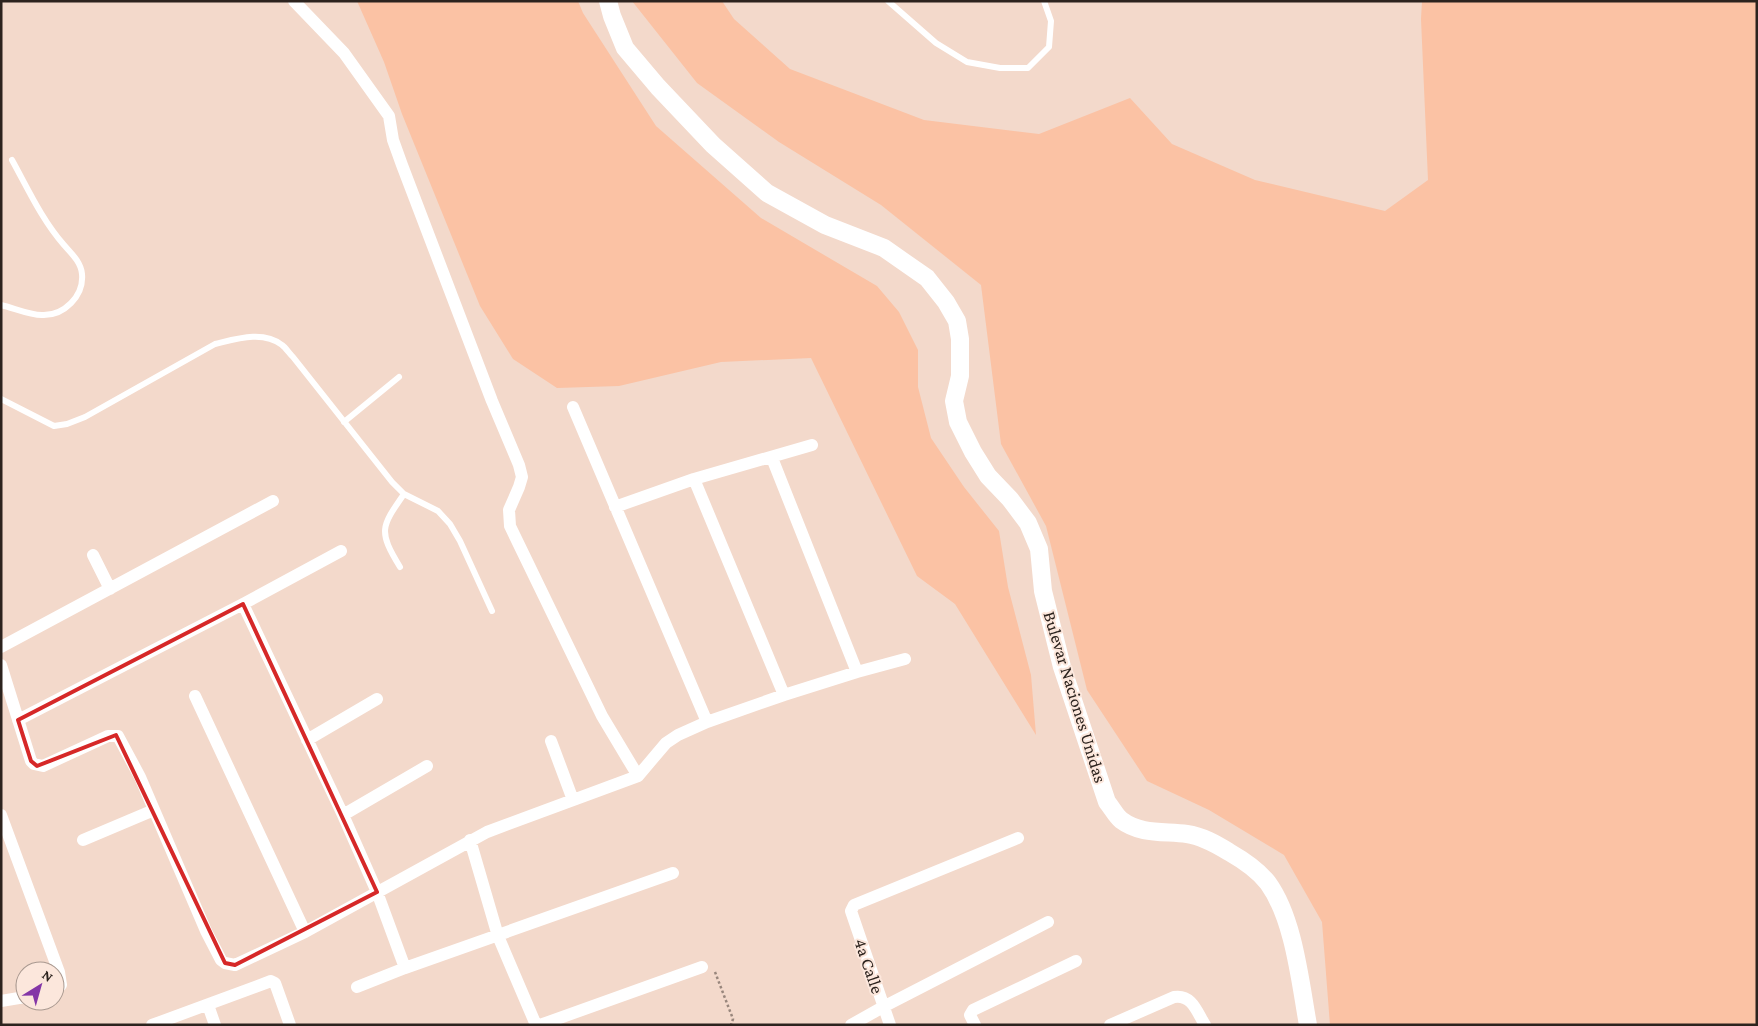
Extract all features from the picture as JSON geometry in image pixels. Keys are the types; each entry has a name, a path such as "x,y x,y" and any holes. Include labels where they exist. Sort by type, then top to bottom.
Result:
{"main road":[{"name":"Bulevar Naciones Unidas","path":"608,1 625,48 658,87 713,145 767,193 825,225 884,248 927,278 946,302 957,320 960,339 960,376 954,402 958,422 988,476 1010,499 1028,523 1039,549 1043,591 1062,667 1107,802 1120,819 1135,828 1154,833 1199,836 1241,859 1267,882 1284,914 1292,942 1308,1025"}],"street":[{"path":"294,1 344,53 389,116 393,140 399,157 492,400 519,465 522,477 509,510 510,526 602,716 638,776"},
{"path":"573,407 707,722"},
{"path":"615,507 694,480 812,445"},
{"path":"772,458 857,672"},
{"path":"694,480 784,695"},
{"path":"1,647 273,501"},
{"path":"18,720 244,604 341,551"},
{"path":"93,555 110,589"},
{"path":"244,604 343,815 377,892 405,968"},
{"path":"1,665 31,761 37,766 43,766 108,736 118,736 140,777 206,931 221,960 225,964 235,965 305,932 487,832 638,776 666,744 678,735 707,722 784,695 905,659"},
{"path":"195,696 305,932"},
{"path":"307,740 378,699"},
{"path":"551,741 573,800"},
{"path":"343,815 427,766"},
{"path":"83,840 154,810"},
{"path":"1,815 55,961"},
{"name":"4a Calle","path":"890,1025 852,914 852,907 1018,838"},
{"path":"470,840 498,936 536,1025"},
{"path":"357,987 405,968 673,873"},
{"path":"852,1025 883,1007 1048,922"},
{"path":"974,1025 970,1015 972,1011 1076,961"},
{"path":"540,1025 708,968"},
{"path":"152,1025 273,982 290,1025"},
{"path":"1110,1025 1174,997 1185,997 1192,1003 1204,1025"},
{"path":"1,1001 15,999"},
{"path":"208,1005 215,1025"}],"lane":[{"path":"888,1 936,43 967,62 1000,68 1028,68 1049,47 1051,21 1044,1"},
{"path":"1,305 40,315 52,314 60,312 74,301 81,289 82,273 76,259 45,221 12,160"},
{"path":"1,399 54,426 67,424 84,417 215,344 234,339 268,338 282,345 392,482 404,494 438,511 450,524 460,541 492,611"},
{"path":"344,422 399,377"},
{"path":"400,567 391,552 384,534 386,522 404,494"}],"path":[{"path":"708,968 733,1020 731,1025"}],"highlighted area":[{"path":"243,604 377,892 235,965 225,963 116,735 37,766 31,761 18,720"}],"shaded area":[{"path":"357,1 578,1 583,13 656,126 761,218 877,286 899,312 918,350 918,387 931,438 964,487 999,531 1008,587 1031,675 1036,735 955,604 917,576 811,358 721,362 619,386 557,388 513,359 480,306 402,114 384,62"},
{"path":"632,1 722,1 734,19 790,69 924,120 1039,134 1130,98 1172,144 1255,180 1385,211 1428,180 1421,19 1422,1 1757,1 1757,1025 1330,1025 1322,922 1284,855 1209,810 1147,781 1087,690 1046,526 1001,444 981,285 881,205 779,142 697,83"}]}
